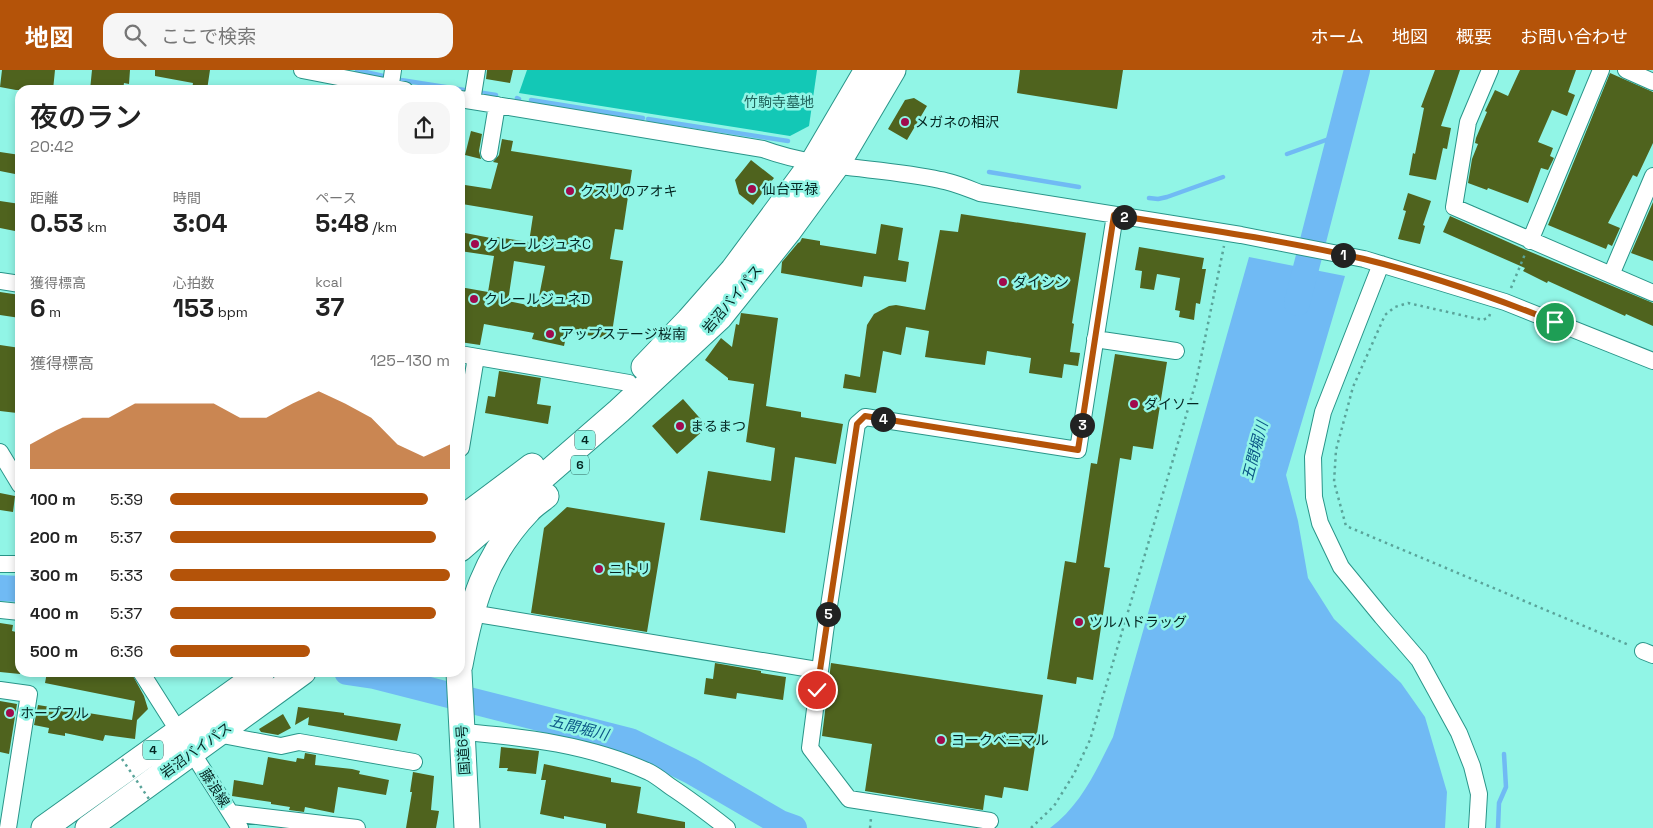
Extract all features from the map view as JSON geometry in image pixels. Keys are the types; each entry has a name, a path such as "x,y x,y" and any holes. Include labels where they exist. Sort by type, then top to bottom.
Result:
{"highway":[{"name":"岩沼バイパス","path":"465,518 533,466 629,383 690,320 733,270 813,162 867,70"},
{"name":"岩沼バイパス","path":"465,545 708,330 788,232 837,165 893,70"},
{"name":"6","path":"465,641 471,613 482,579 492,559 516,526 529,510 634,416 708,330"},
{"name":"岩沼バイパス","path":"88,828 257,677"},
{"name":"岩沼バイパス","path":"44,828 186,742 217,734 298,677"},
{"name":"国道6号","path":"459,677 467,828"}],"street":[{"path":"302,70 394,82"},
{"path":"1490,70 1468,122 1454,207 1653,293"},
{"path":"1530,241 1601,70"},
{"path":"1626,70 1653,82"},
{"path":"471,90 497,105 764,149 786,157 813,162 941,180 980,192 1234,234 1364,259 1495,298 1653,361"},
{"path":"488,153 497,105"},
{"path":"1612,275 1651,185"},
{"path":"990,821 849,799 810,748 825,632 857,424 865,416 1078,450 1114,215"},
{"path":"1380,264 1323,412 1313,457 1314,497 1320,523 1341,567 1419,660 1459,733 1472,766 1479,794 1477,828"},
{"path":"0,281 15,283"},
{"path":"1095,339 1176,351"},
{"path":"465,395 468,356 629,383"},
{"path":"0,452 15,477"},
{"path":"0,564 15,564"},
{"path":"0,610 15,612"},
{"path":"471,613 811,669"},
{"name":"藤浪線","path":"144,677 240,828"},
{"path":"0,690 29,694 8,828"},
{"path":"462,724 531,740 577,747 650,772 696,803 727,828"},
{"path":"217,734 281,746 299,742 414,762"},
{"path":"231,813 357,828"}],"path":[{"path":"1031,828 1054,806 1074,774 1090,740 1196,382 1234,234"},
{"path":"1510,290 1530,241"},
{"path":"1495,298 1489,317 1482,320 1408,303 1395,307 1385,315 1353,387 1336,450 1334,482 1346,526 1648,653"},
{"path":"122,759 149,800"}],"green space":[{"name":"竹駒寺墓地","path":"527,70 817,70 809,126 790,136 519,93"}],"water":[{"path":"1249,257 1345,276 1286,475 1298,521 1308,578 1334,619 1401,683 1425,717 1447,792 1445,828 1050,828 1071,809 1087,787 1113,737"}],"building":[{"path":"2,70 55,70 54,85 15,85 15,90 0,87"},
{"path":"92,70 130,70 129,84 90,85"},
{"path":"155,70 210,70 208,85 193,85 193,83 155,76"},
{"path":"487,70 513,70 510,83 486,79"},
{"path":"1020,70 1123,70 1117,109 1017,93"},
{"path":"1435,70 1460,70 1441,126 1451,128 1447,149 1443,148 1436,180 1409,175 1424,108 1421,107"},
{"path":"1520,70 1576,70 1568,92 1575,95 1567,116 1552,110 1538,142 1553,148 1550,156 1554,158 1548,170 1541,168 1528,203 1488,188 1487,190 1468,183 1472,159 1478,144 1475,143 1476,138 1487,112 1485,111 1495,90 1508,96"},
{"path":"1610,73 1653,92 1653,143 1637,177 1633,175 1608,223 1620,228 1612,246 1608,244 1606,249 1548,225"},
{"path":"914,98 927,106 907,140 888,129 905,100"},
{"path":"471,131 482,134 479,151 481,159 465,155"},
{"path":"502,139 513,141 511,151 632,170 623,230 615,229 610,259 623,261 611,339 567,332 564,346 532,339 534,333 484,324 480,345 465,343 465,288 488,292 494,256 465,252 465,233 496,239 497,237 529,242 533,216 465,205 465,185 491,189 498,163 493,162 499,155","holes":["514,261 545,266 537,307 508,301"]},
{"path":"0,152 15,154 15,174 0,171"},
{"path":"751,160 774,178 753,205 739,194 735,180"},
{"path":"1408,193 1431,201 1423,225 1425,226 1420,244 1398,239 1406,211 1403,210"},
{"path":"0,201 15,203 15,231 0,228"},
{"path":"1653,202 1653,261 1631,253"},
{"path":"961,214 1086,233 1072,323 1074,324 1070,352 1080,353 1078,366 1064,364 1062,378 1029,373 1031,358 987,351 985,365 925,357 929,331 906,327 901,355 883,351 876,393 843,388 845,374 860,377 867,325 874,314 889,306 896,305 925,310 940,230 958,232"},
{"path":"1450,216 1653,303 1653,326 1626,314 1625,316 1548,281 1547,283 1523,271 1525,268 1443,232"},
{"path":"881,224 903,228 898,260 909,262 906,282 864,276 862,287 781,273 782,262 802,238 820,241 820,245 876,254"},
{"path":"1139,247 1204,258 1202,269 1206,269 1200,304 1196,303 1194,320 1179,317 1180,311 1175,310 1180,278 1157,274 1154,290 1140,288 1142,271 1135,270"},
{"path":"0,292 15,294 15,317 0,315"},
{"path":"741,313 778,318 766,406 801,412 801,417 843,424 836,464 795,457 785,533 700,520 708,471 771,481 775,448 746,442 754,384 728,380 728,378 705,360 721,338 732,347 736,324 739,325"},
{"path":"0,345 15,347 15,413 0,411"},
{"path":"1115,354 1167,362 1153,449 1133,446 1131,460 1120,458 1104,567 1110,568 1093,680 1077,677 1076,684 1047,679 1065,561 1076,563 1091,463 1097,464"},
{"path":"499,371 541,378 537,404 551,406 548,424 485,413 488,396 495,397"},
{"path":"683,399 705,424 706,428 677,454 652,426"},
{"path":"0,493 15,496 13,512 0,510"},
{"path":"567,507 665,523 647,632 531,613 544,528"},
{"path":"0,623 13,625 12,631 15,632 15,674 0,672"},
{"path":"715,663 786,677 783,700 737,693 736,699 704,694 706,678 713,679"},
{"name":"ヨークベニマル","path":"831,663 1043,695 1028,791 1004,787 1002,798 985,795 983,810 865,791 872,744 822,736"},
{"path":"46,677 134,677 144,696 148,709 137,720 135,739 105,735 103,741 65,733 65,736 48,733 49,728 34,725 38,705 132,720 135,701 45,683"},
{"path":"0,701 17,704 9,754 0,752"},
{"path":"298,707 344,713 344,715 401,724 397,741 308,725 309,717 295,725"},
{"path":"283,714 291,728 278,735 261,732 259,729"},
{"path":"501,747 539,751 536,774 507,771 508,768 499,768"},
{"path":"305,753 316,755 315,765 352,769 360,771 359,774 389,780 386,795 338,787 334,813 305,807 304,812 289,810 290,807 271,804 271,802 232,796 234,780 263,785 268,757 296,762 297,758 304,759"},
{"path":"544,764 611,778 611,782 641,787 637,813 685,822 685,828 606,828 606,824 564,816 564,819 540,814 546,780 541,780"},
{"path":"413,772 434,776 431,810 439,811 436,828 406,828"}],"waterway":[{"path":"357,70 433,85"},
{"name":"五間堀川","path":"1297,303 1357,70"},
{"path":"465,90 496,95"},
{"path":"531,100 643,118"},
{"path":"648,119 788,141"},
{"path":"1287,154 1340,135"},
{"path":"989,172 1079,187"},
{"path":"1149,198 1167,197 1223,177"},
{"name":"五間堀川","path":"0,588 15,589"},
{"name":"五間堀川","path":"378,677 630,741 691,771 780,823 794,828"},
{"path":"1498,828 1499,803 1506,787 1504,754"}],"place":[{"name":"メガネの相沢","path":"905,122"},
{"name":"仙台平禄","path":"752,189"},
{"name":"クスリのアオキ","path":"570,191"},
{"name":"クレールジュネC","path":"475,244"},
{"name":"ダイシン","path":"1003,282"},
{"name":"クレールジュネD","path":"474,299"},
{"name":"アップステージ桜南","path":"550,334"},
{"name":"ダイソー","path":"1134,404"},
{"name":"まるまつ","path":"680,426"},
{"name":"ニトリ","path":"599,569"},
{"name":"ツルハドラッグ","path":"1079,622"},
{"name":"ホープフル","path":"10,713"},
{"name":"ヨークベニマル","path":"941,740"}],"route":[{"path":"817,690 857,424 865,416 1078,450 1114,215 1241,235 1364,259 1495,298 1555,322"}]}
